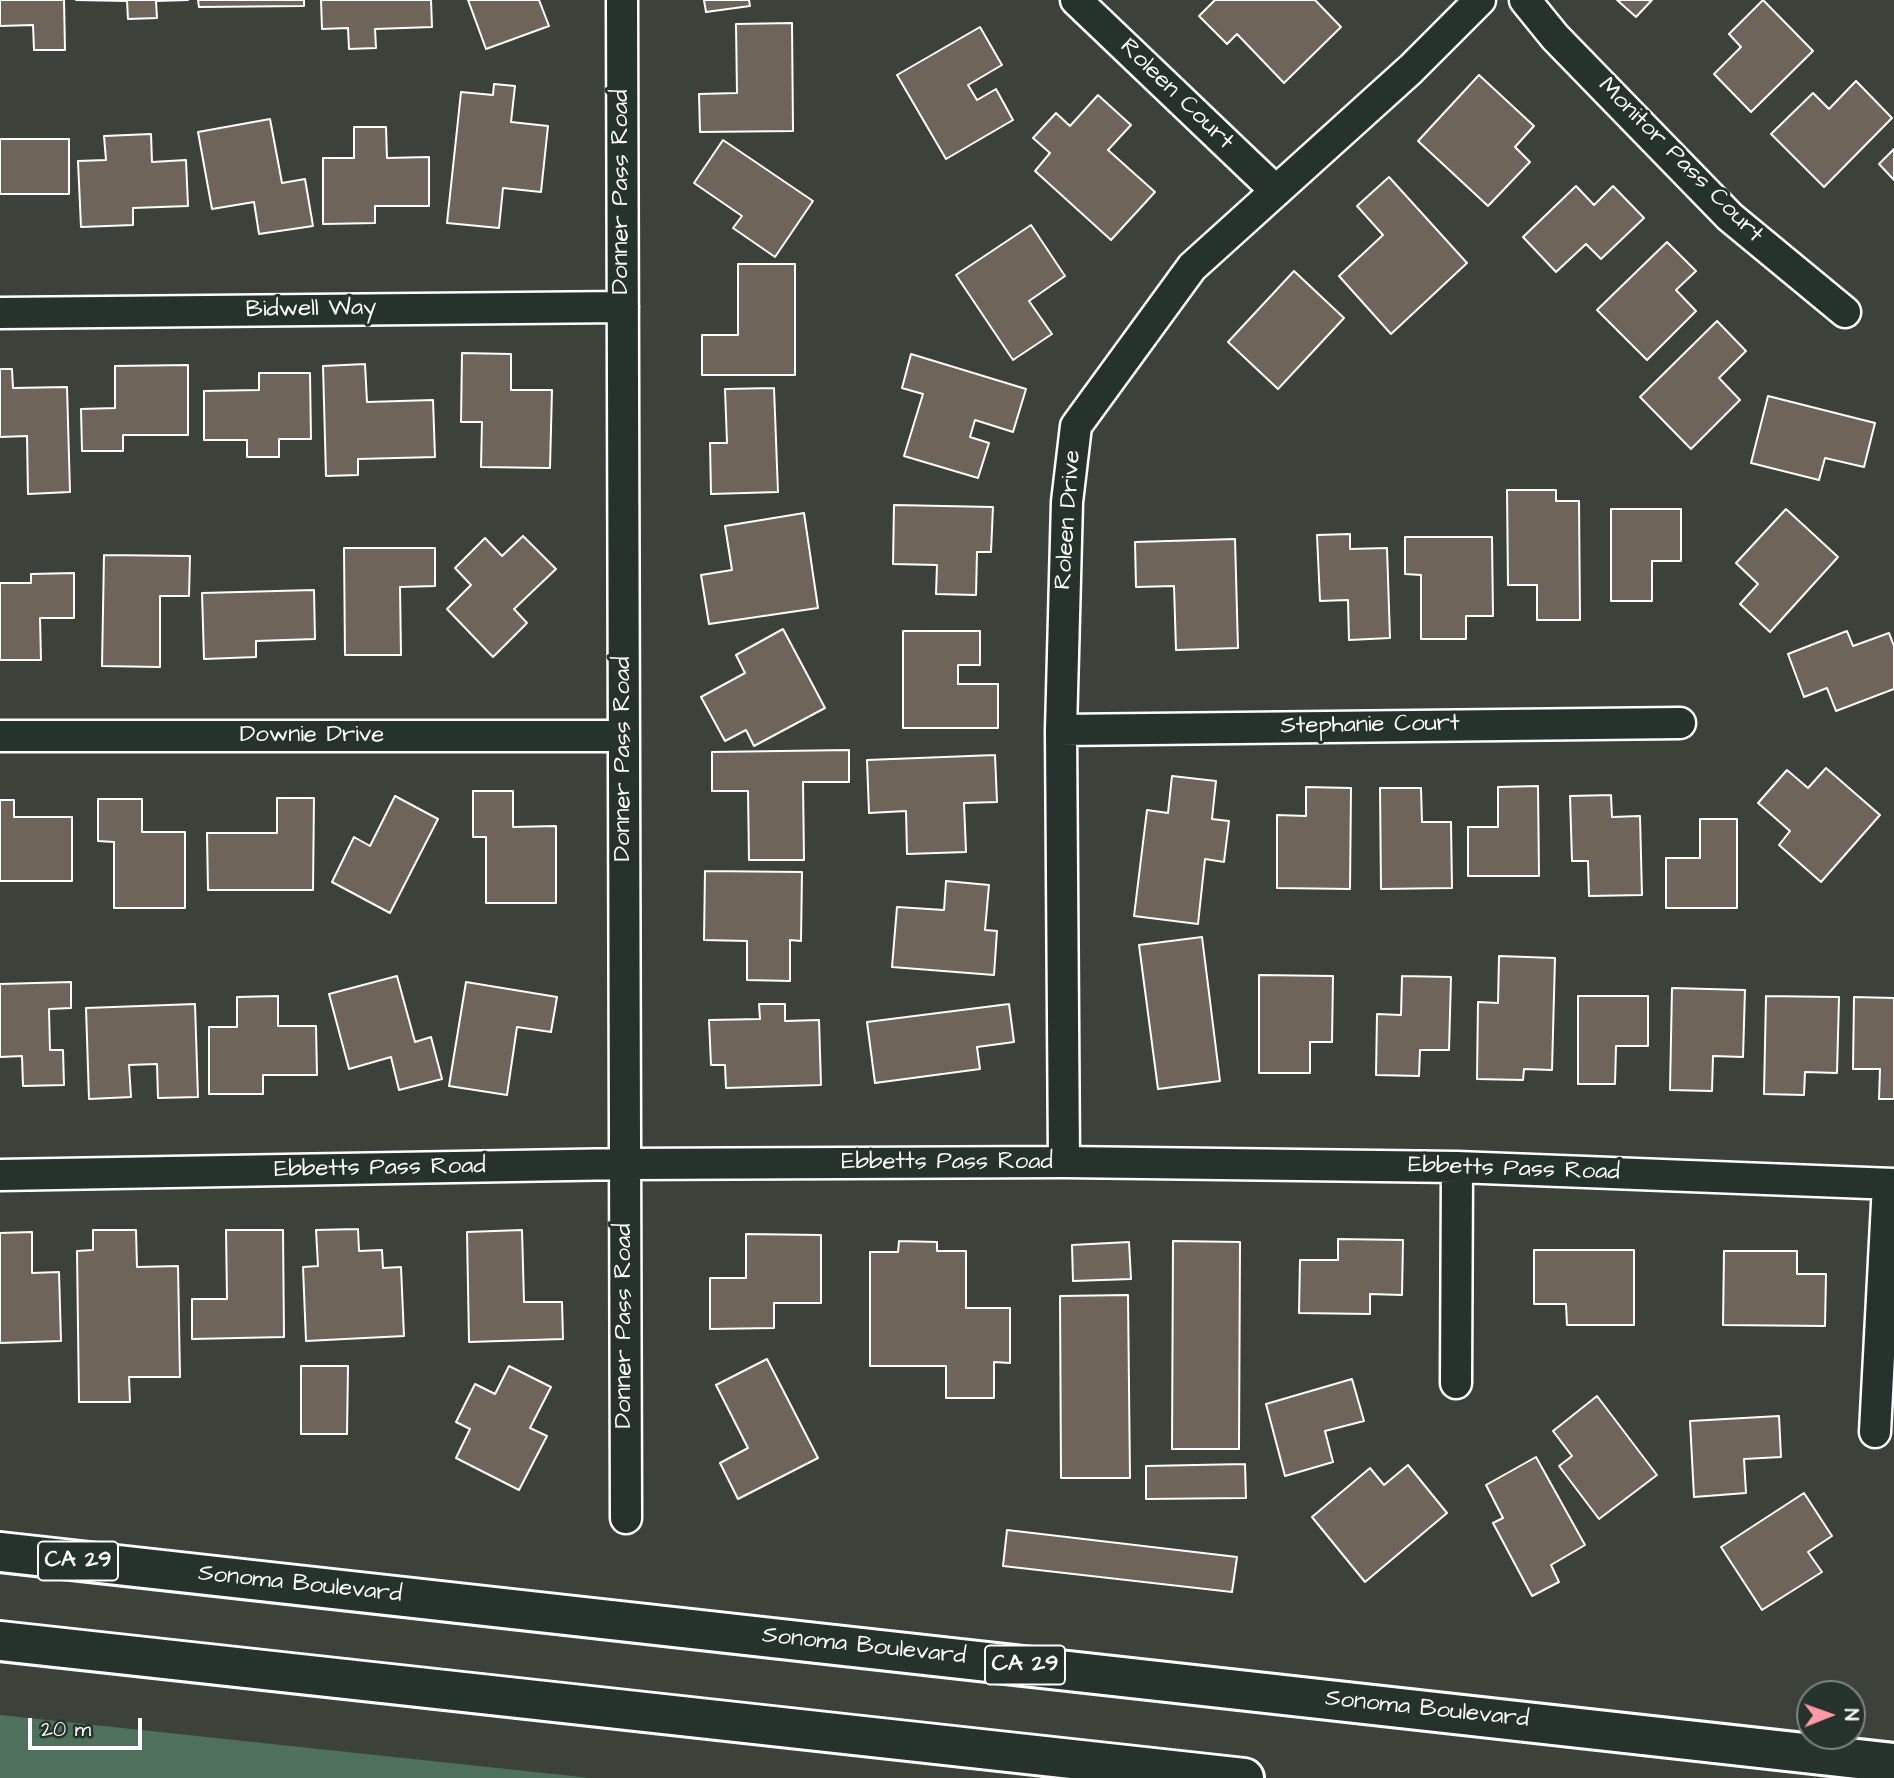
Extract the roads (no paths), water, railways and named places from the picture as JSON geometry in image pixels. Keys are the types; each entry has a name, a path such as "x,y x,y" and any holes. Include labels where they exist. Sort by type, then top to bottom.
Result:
{"highway":[{"path":"0,1528 157,1569"},
{"name":"Sonoma Boulevard","path":"0,1552 1894,1763"},
{"path":"0,1642 1244,1778"}],"street":[{"name":"Donner Pass Road","path":"622,0 626,1518"},
{"name":"Roleen Court","path":"1076,0 1276,191"},
{"name":"Roleen Drive","path":"1064,1162 1061,730 1067,502 1076,426 1192,267 1410,69 1480,0"},
{"name":"Monitor Pass Court","path":"1525,0 1555,37 1730,217 1846,312"},
{"name":"Bidwell Way","path":"0,313 622,307"},
{"name":"Stephanie Court","path":"1061,730 1679,723"},
{"name":"Downie Drive","path":"0,736 624,736"},
{"name":"Ebbetts Pass Road","path":"0,1175 625,1164 1064,1162 1457,1167 1891,1184"},
{"path":"1456,1383 1457,1167"},
{"path":"1875,1432 1891,1184"}]}
